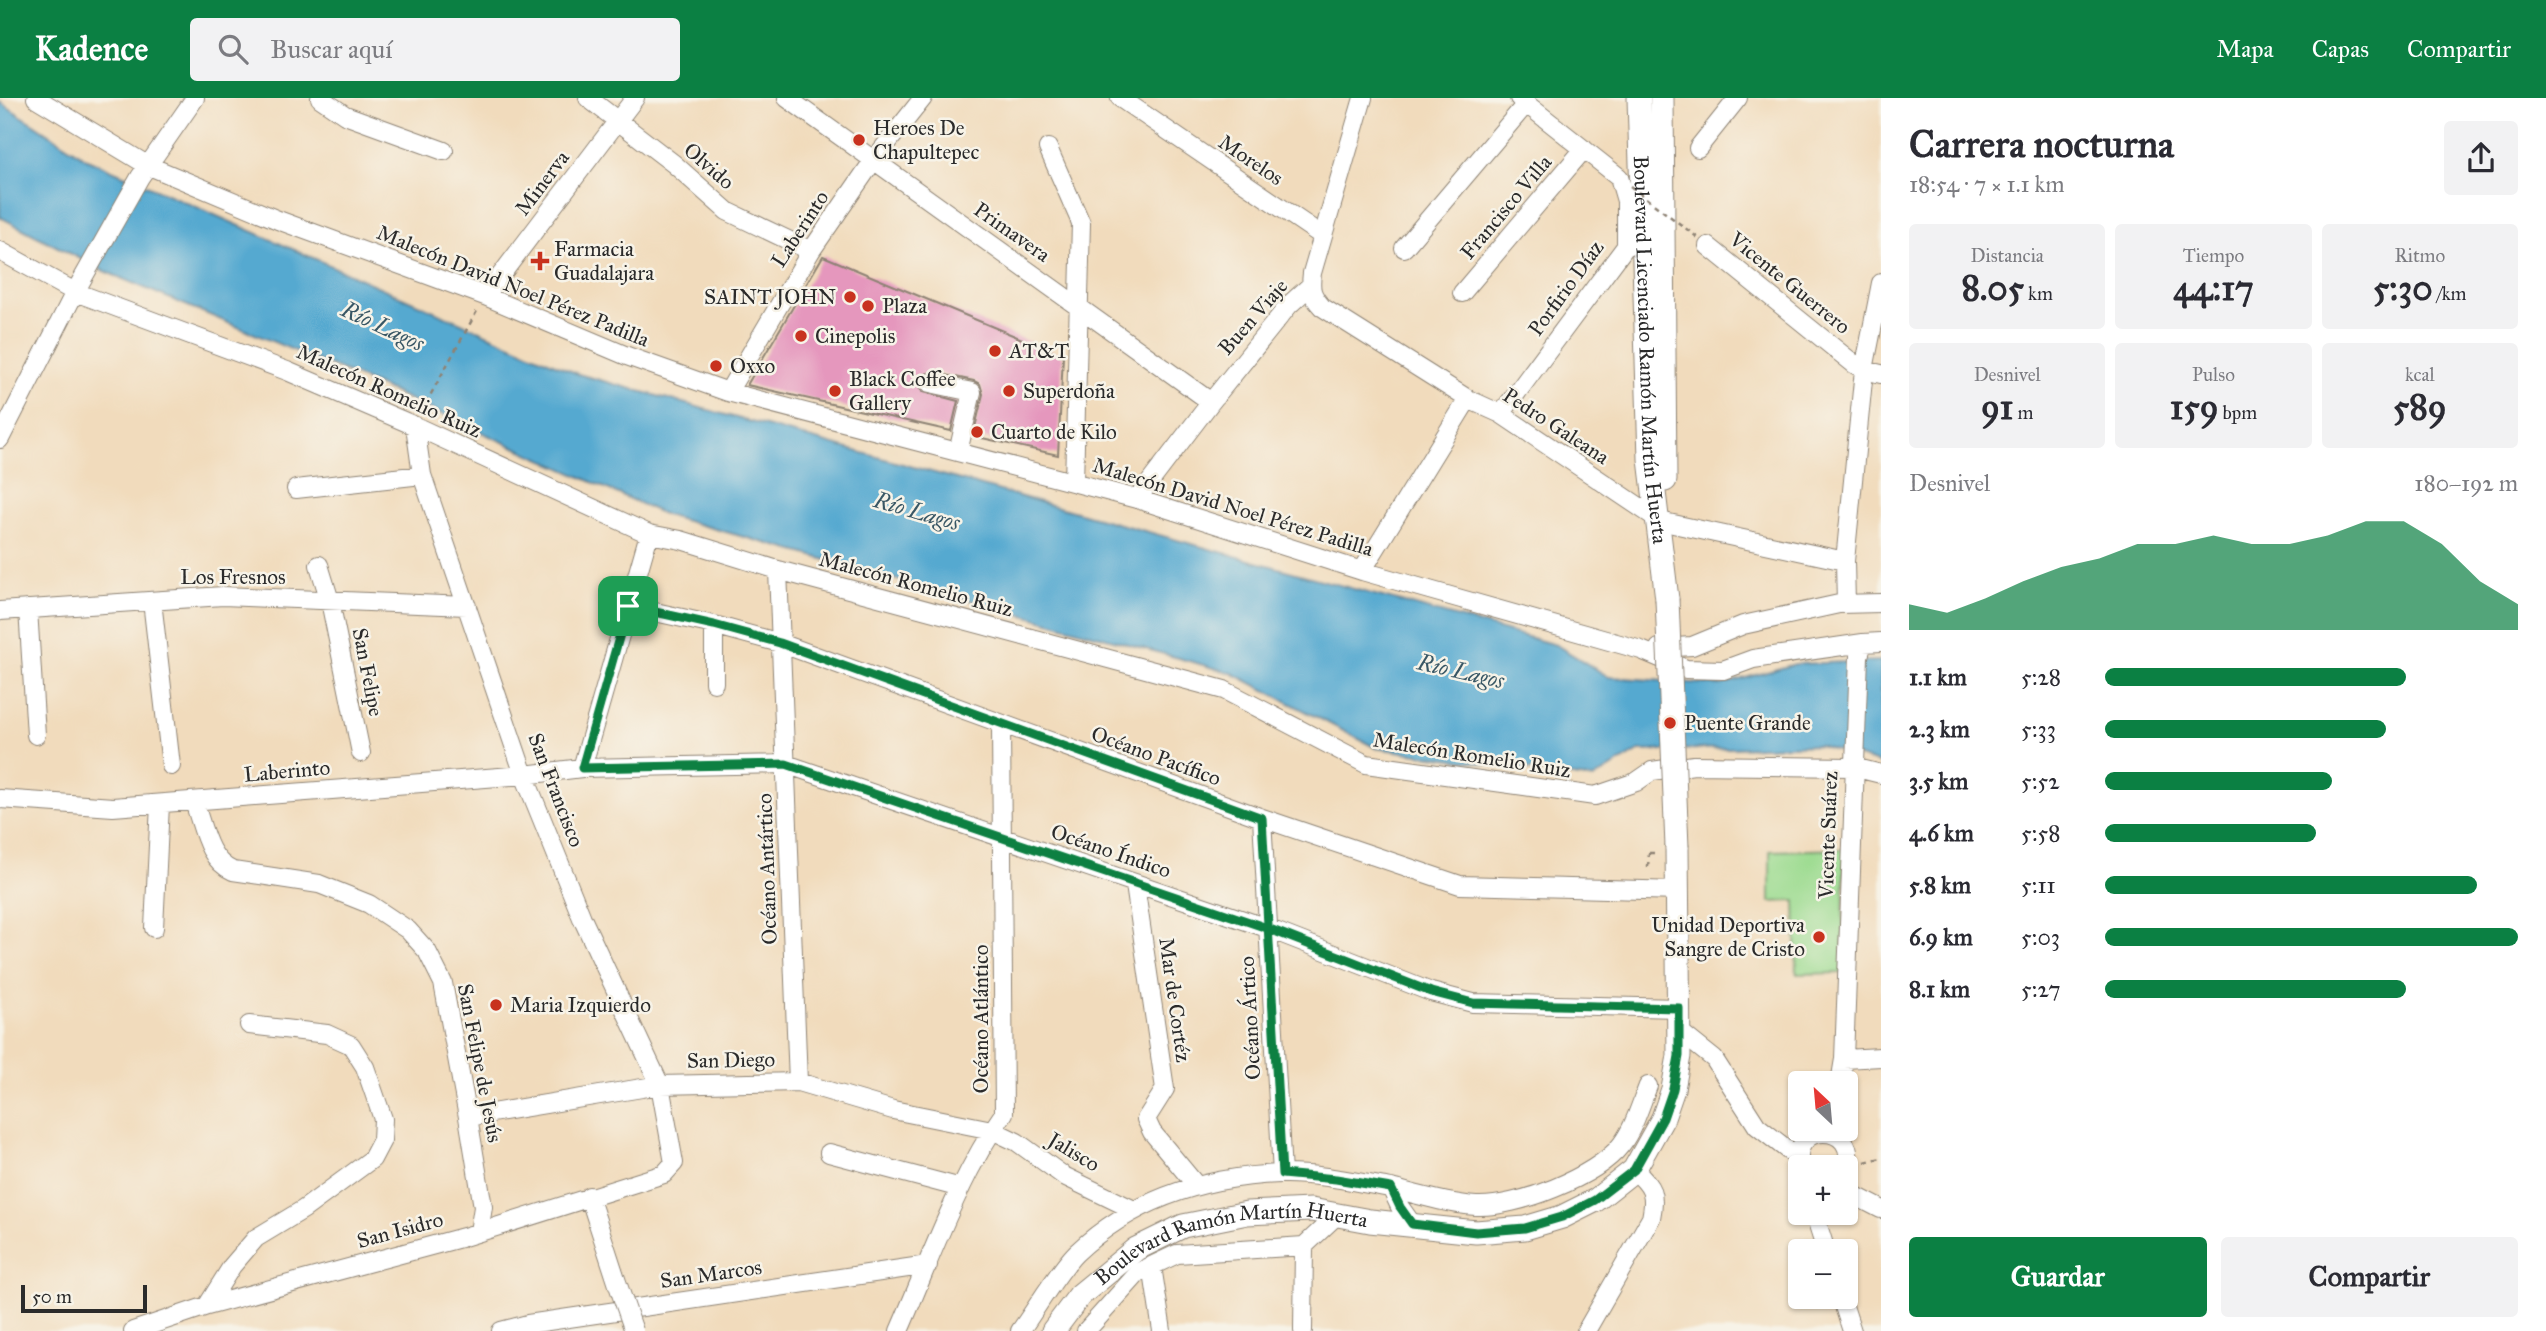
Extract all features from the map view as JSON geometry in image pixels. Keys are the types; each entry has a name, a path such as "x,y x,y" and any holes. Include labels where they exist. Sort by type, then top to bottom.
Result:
{"main road":[{"name":"Boulevard Licenciado Ramón Martín Huerta","path":"1639,98 1650,459 1660,527"},
{"name":"Boulevard Licenciado Ramón Martín Huerta","path":"1660,527 1662,98"},
{"name":"Boulevard Ramón Martín Huerta","path":"1053,1330 1080,1295 1136,1249 1183,1226 1247,1213 1311,1209 1370,1221 1476,1232 1525,1228 1562,1217 1595,1200 1634,1170 1663,1118 1673,1089 1679,1056 1679,891 1667,599 1660,527"}],"street":[{"name":"Malecón David Noel Pérez Padilla","path":"36,98 144,171 485,296 627,356 728,392 1137,499 1363,571 1641,650"},
{"path":"0,439 79,284 144,171 195,98"},
{"path":"320,98 345,115 444,151"},
{"name":"Olvido","path":"588,98 674,164 727,211 811,251"},
{"name":"Minerva","path":"485,296 635,98"},
{"name":"Primavera","path":"787,98 1211,402"},
{"name":"Laberinto","path":"728,392 811,251 873,161 923,98"},
{"name":"Morelos","path":"1120,98 1321,235"},
{"path":"1698,148 1738,98"},
{"name":"Buen Viaje","path":"1137,499 1211,402 1290,306 1310,286 1356,101"},
{"path":"1404,248 1522,101 1625,181"},
{"path":"1048,148 1082,223 1074,482"},
{"name":"Francisco Villa","path":"1462,293 1584,149"},
{"name":"Porfirio Díaz","path":"1501,414 1626,246 1625,181"},
{"name":"Vicente Guerrero","path":"1705,243 1872,372"},
{"name":"Malecón Romelio Ruiz","path":"0,251 287,371 418,418 649,534 681,540 778,570 1224,690 1366,764 1595,796 1636,782 1652,771 1694,765 1853,762 1881,774"},
{"path":"1846,604 1845,561 1872,372 1881,283"},
{"name":"Pedro Galeana","path":"1310,286 1312,296 1322,307 1468,399 1501,414 1660,527 1845,561"},
{"path":"930,383 972,392 958,452"},
{"path":"1363,571 1468,399"},
{"name":"San Francisco","path":"418,418 422,475 524,775 582,918 660,1085 674,1163"},
{"path":"296,489 422,475"},
{"path":"582,768 649,534"},
{"name":"San Felipe","path":"319,565 330,601 361,753"},
{"name":"Océano Antártico","path":"778,570 798,1082"},
{"name":"Los Fresnos","path":"0,611 223,596 467,607"},
{"path":"152,601 170,766"},
{"path":"1641,650 1692,646 1743,625 1846,604 1881,603"},
{"name":"Océano Pacífico","path":"628,606 780,643 1262,818 1460,885 1679,891"},
{"path":"28,609 36,735"},
{"path":"714,625 714,683"},
{"path":"1641,650 1686,669 1723,670 1753,659 1867,647"},
{"name":"Vicente Suárez","path":"1842,1071 1853,762 1867,647"},
{"name":"Océano Atlántico","path":"899,1331 961,1188 1004,1113 1001,724"},
{"name":"Océano Índico","path":"524,775 582,768 786,764 1267,928 1431,992 1473,1003 1679,1008"},
{"name":"Laberinto","path":"0,799 113,807 524,775"},
{"name":"San Felipe de Jesús","path":"194,802 213,856 220,866 233,871 319,884 369,904 408,930 427,951 443,983 468,1117 483,1207 478,1232"},
{"path":"154,928 160,804"},
{"name":"Océano Ártico","path":"1262,818 1282,1174"},
{"name":"Mar de Cortéz","path":"1135,884 1165,1088 1146,1119 1152,1132 1196,1185"},
{"path":"208,1306 232,1266 256,1238 303,1209 372,1160 382,1140 383,1119 365,1066 351,1045 327,1034 249,1025"},
{"path":"1679,1031 1714,1059 1757,1126 1790,1155"},
{"path":"1844,1059 1881,1057"},
{"name":"San Diego","path":"468,1117 660,1085 798,1082 893,1110 992,1130"},
{"path":"1020,1331 1075,1254 1134,1210 1196,1185 1282,1174 1391,1188 1477,1206 1524,1199 1550,1190 1597,1167 1620,1146 1636,1118 1648,1086"},
{"name":"Jalisco","path":"992,1130 1017,1142 1063,1176 1134,1210"},
{"path":"829,1153 961,1188"},
{"name":"San Isidro","path":"133,1331 208,1306 478,1232 664,1174 674,1163"},
{"path":"1586,1331 1651,1218 1655,1198 1647,1181 1634,1170"},
{"path":"1391,1188 1412,1224"},
{"path":"589,1196 634,1331"},
{"path":"1858,1197 1881,1209"},
{"path":"1086,1331 1139,1272 1177,1254 1304,1246 1337,1214"},
{"path":"1303,1331 1304,1246"},
{"name":"San Marcos","path":"502,1331 528,1324 928,1265"},
{"path":"1152,1266 1162,1331"},
{"path":"1845,1309 1852,1331"}],"path":[{"name":"Vicente Guerrero","path":"1625,181 1705,243"},
{"path":"418,418 475,313"},
{"path":"1648,853 1648,867"},
{"path":"1865,1162 1881,1158"}],"green space":[{"name":"Unidad Deportiva Sangre de Cristo","path":"1845,849 1842,973 1797,974 1795,901 1770,902 1770,851"}],"water":[{"name":"Río Lagos","path":"0,102 87,159 578,374 1556,645 1609,677 1721,685 1795,664 1881,661 1881,764 1819,745 1639,751 1593,779 1376,748 1232,673 665,515 384,388 104,271 0,217"}],"building":[{"name":"Plaza","path":"823,256 1063,356 1058,455 973,436 983,394 980,384 974,381 932,372 922,375 919,380 923,392 958,401 951,431 747,385"}],"place":[{"name":"Heroes De Chapultepec","path":"859,140"},
{"name":"Farmacia Guadalajara","path":"540,261"},
{"name":"SAINT JOHN","path":"850,297"},
{"name":"Plaza","path":"868,306"},
{"name":"Cinepolis","path":"801,336"},
{"name":"AT&T","path":"995,351"},
{"name":"Oxxo","path":"716,366"},
{"name":"Black Coffee Gallery","path":"835,391"},
{"name":"Superdoña","path":"1009,391"},
{"name":"Cuarto de Kilo","path":"977,432"},
{"name":"Puente Grande","path":"1670,723"},
{"name":"Unidad Deportiva Sangre de Cristo","path":"1819,937"},
{"name":"Maria Izquierdo","path":"496,1005"}],"route":[{"path":"628,606 582,768 786,764 1267,928 1431,992 1473,1003 1679,1008 1679,1056 1673,1089 1663,1118 1634,1170 1595,1200 1562,1217 1525,1228 1476,1232 1412,1224 1391,1188 1282,1174 1267,928 1262,818 780,643 628,606"}]}
